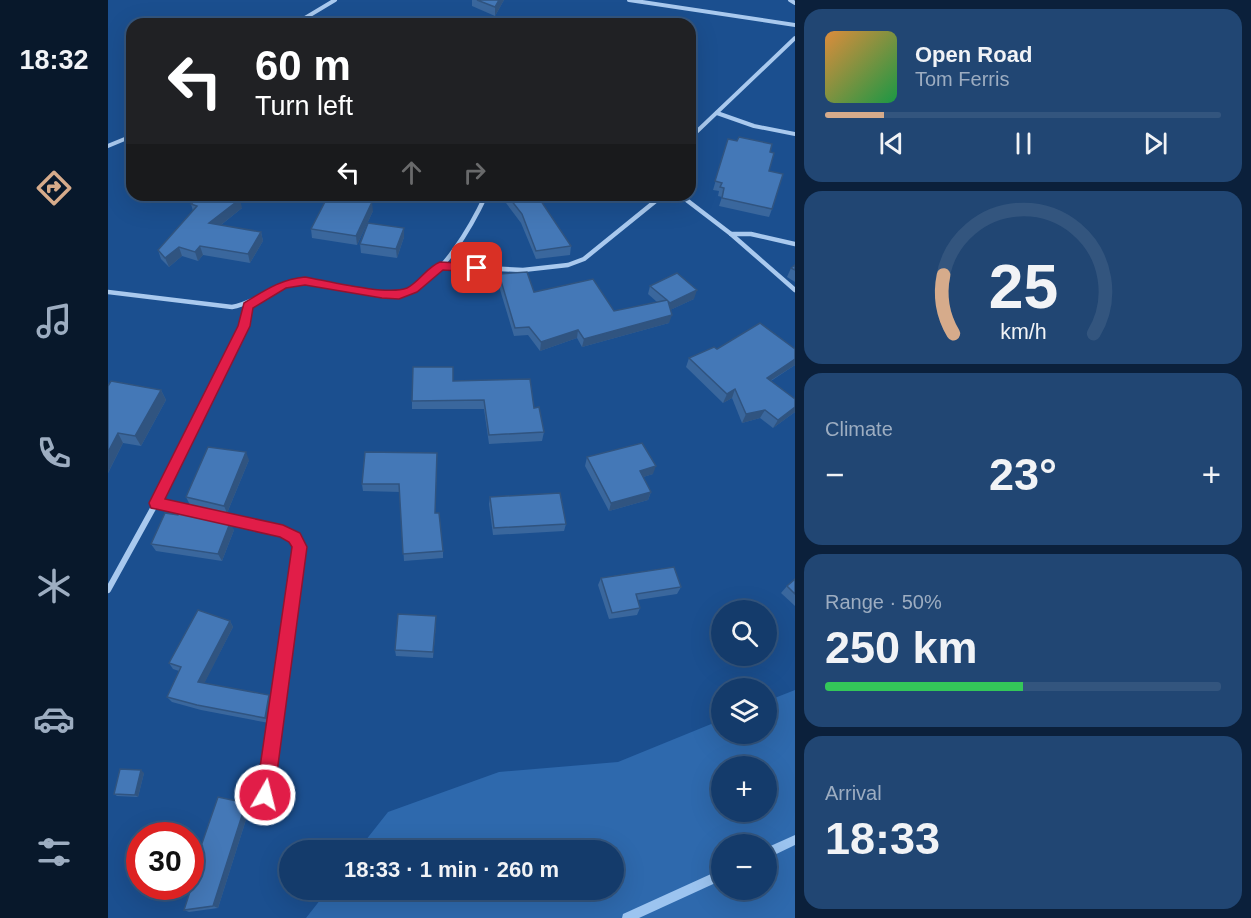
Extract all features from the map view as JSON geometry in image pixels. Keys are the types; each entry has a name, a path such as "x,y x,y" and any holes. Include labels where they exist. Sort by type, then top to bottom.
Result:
{"street":[{"path":"305,18 335,0"},
{"path":"629,0 795,25"},
{"path":"790,0 795,3"},
{"path":"696,132 795,38"},
{"path":"717,113 754,126 795,134"},
{"path":"108,146 126,138"},
{"path":"108,292 232,307 248,306 282,285 305,281 399,295 413,290 440,266 471,227 483,201"},
{"path":"440,266 523,270 568,265 584,259 656,201"},
{"path":"688,201 795,290"},
{"path":"730,234 751,234 795,244"},
{"path":"108,590 156,503 244,326 248,306"},
{"path":"156,503 190,511"},
{"path":"202,513 283,531 295,537 300,547 265,795"}],"shaded area":[{"path":"795,690 795,918 306,918 320,900 624,900 624,840 366,840 388,812 499,772 618,762 711,724 711,744 777,744 777,697"}],"building":[{"path":"477,0 499,0 495,7"},
{"path":"739,137 772,144 770,152 774,153 769,171 783,174 772,209 722,198 724,188 720,187 722,183 715,181 728,139 737,141"},
{"path":"195,201 237,201 209,223 261,232 248,254 200,246 195,252 179,247 165,258 158,250 197,206 191,204"},
{"path":"325,201 372,202 356,236 311,229"},
{"path":"512,201 541,201 571,246 536,251 522,214"},
{"path":"368,223 404,228 396,249 360,244"},
{"path":"527,272 534,292 593,279 614,311 667,300 650,286 677,273 697,290 670,303 668,301 672,315 584,339 578,330 541,342 529,327 515,328 499,274"},
{"path":"760,323 795,349 795,359 767,378 795,399 795,407 778,420 765,410 746,414 735,389 727,394 689,358 714,347 717,349"},
{"path":"413,367 453,367 453,381 530,379 534,408 539,407 544,432 489,435 484,400 412,401"},
{"path":"111,381 161,390 135,436 118,433 108,452 108,386"},
{"path":"642,443 656,466 640,471 651,492 611,503 587,457"},
{"path":"208,447 246,452 224,506 186,497"},
{"path":"365,452 437,453 435,513 439,513 443,551 403,554 399,484 362,484"},
{"path":"560,493 566,524 494,528 490,497"},
{"path":"181,507 220,516 218,521 230,523 218,554 151,544 165,513 178,515"},
{"path":"674,567 681,587 636,594 640,608 612,613 601,578"},
{"path":"795,579 795,594 787,586"},
{"path":"198,610 230,621 198,682 269,695 265,718 167,697 181,667 169,663"},
{"path":"398,614 436,616 433,652 395,650"},
{"path":"120,769 141,770 135,795 114,794"},
{"path":"218,797 246,803 213,906 184,910 187,900 204,900 204,837"}],"waterway":[{"path":"777,849 795,840"},
{"path":"627,918 711,879"}],"route":[{"path":"265,795 300,547 295,537 283,531 156,503 244,326 248,316 248,306 258,302 282,285 295,282 305,281 399,295 413,290 440,266 477,268"}]}
